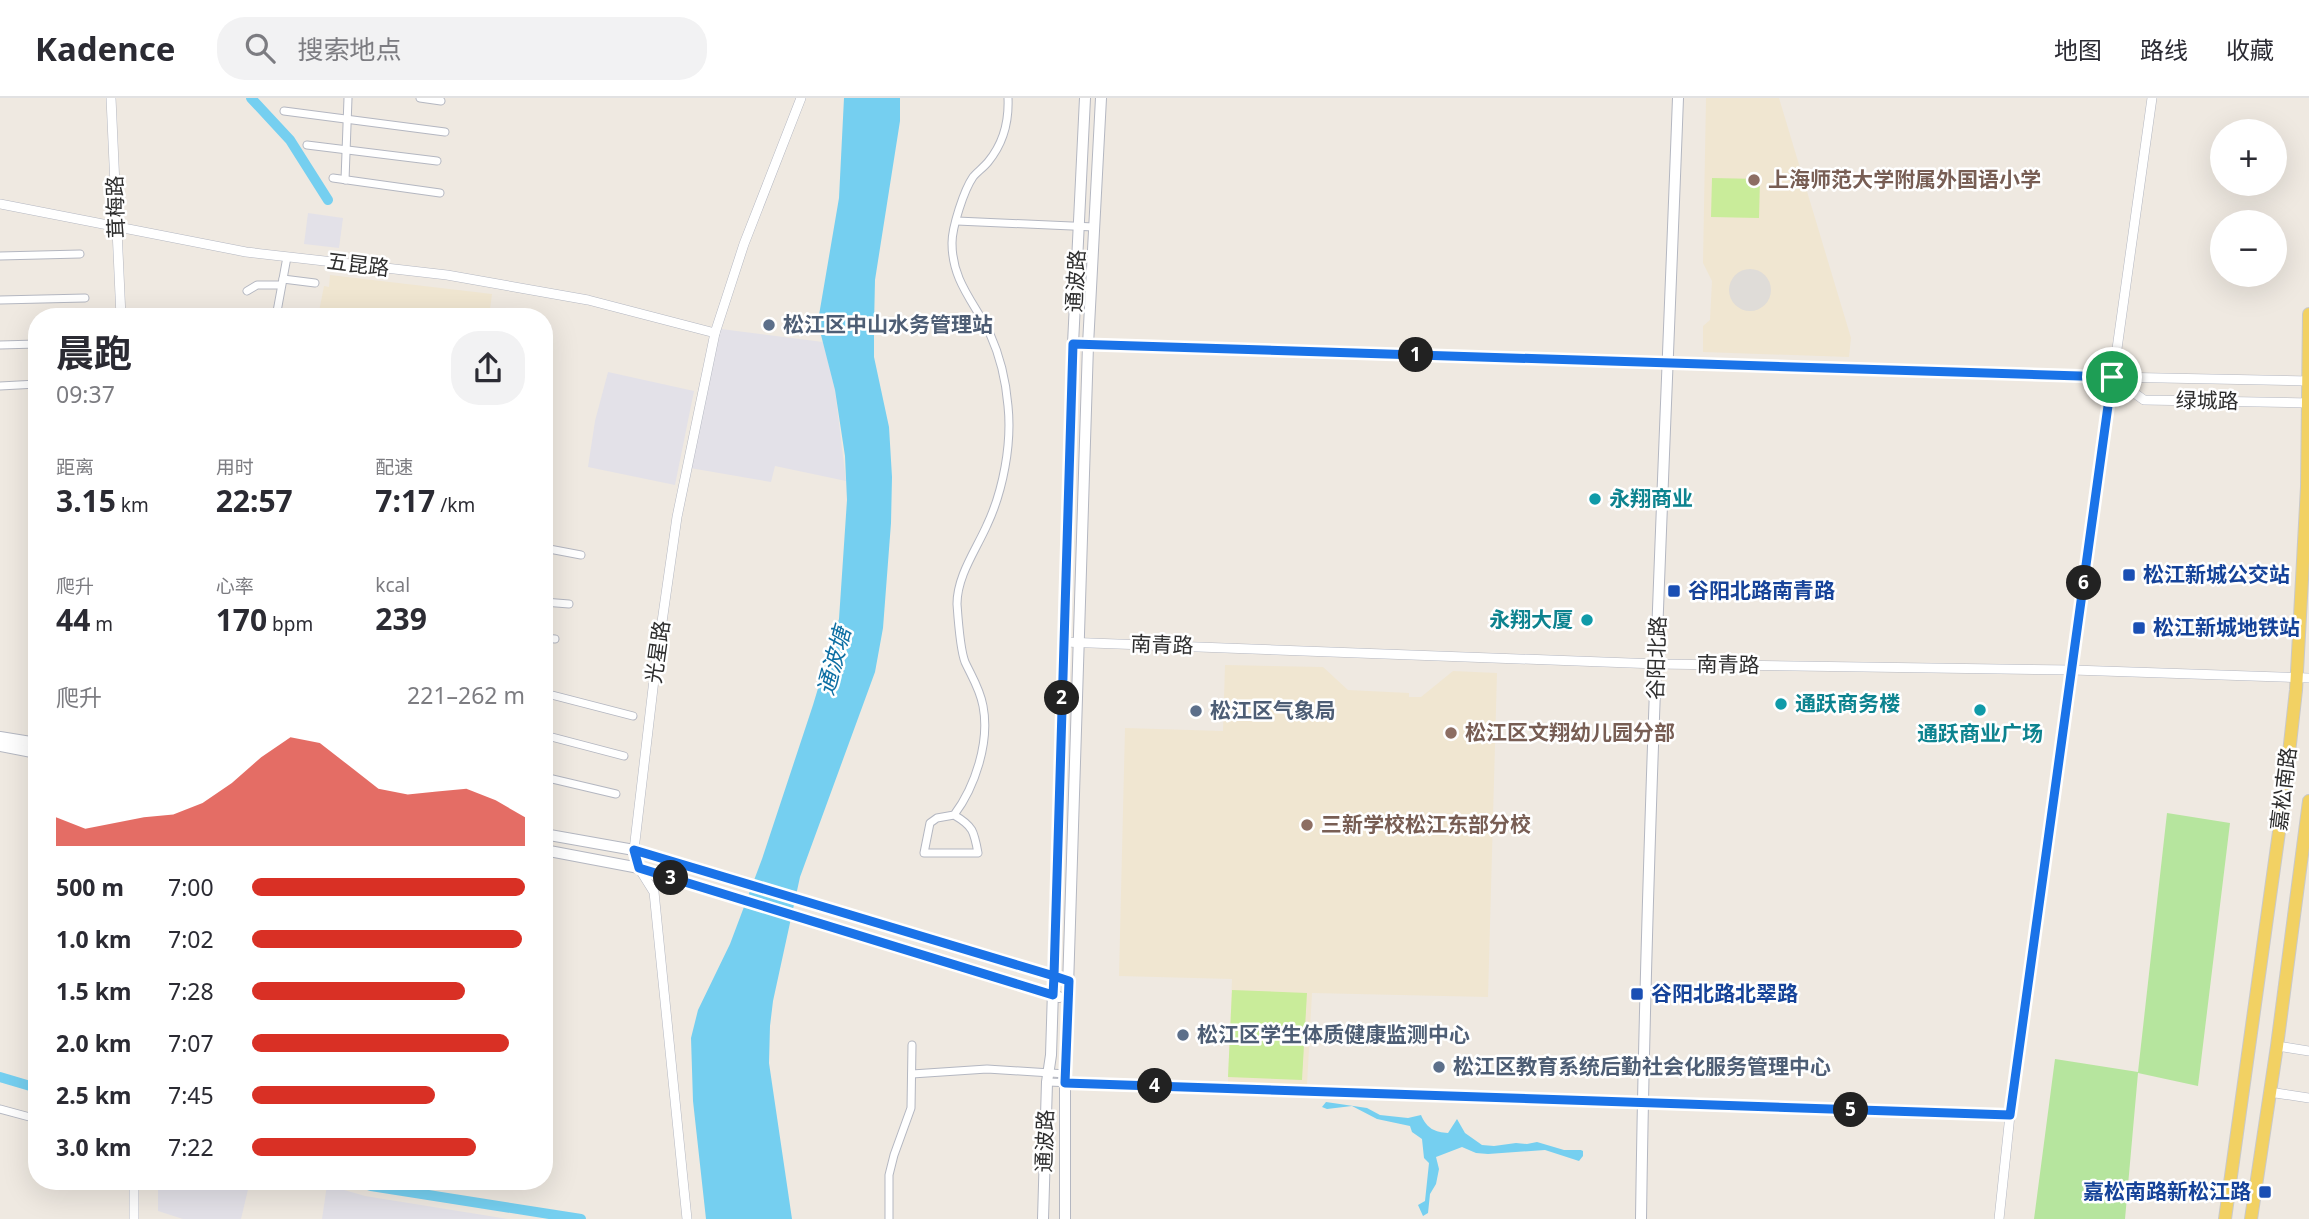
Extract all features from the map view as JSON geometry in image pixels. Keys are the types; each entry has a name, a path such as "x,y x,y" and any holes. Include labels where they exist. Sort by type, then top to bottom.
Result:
{"main road":[{"name":"通波路","path":"1043,1219 1047,1078 1054,976 1073,344 1085,98"},
{"name":"通波路","path":"1065,1219 1068,999 1088,345 1101,98"},
{"name":"谷阳北路","path":"1641,1219 1657,664 1678,98"},
{"name":"嘉松南路","path":"2225,1219 2303,678 2309,314"},
{"path":"0,737 28,742"},
{"path":"0,746 28,751"},
{"name":"嘉松南路","path":"2251,1219 2309,801"},
{"path":"553,836 634,850 1069,981"},
{"path":"553,852 639,868 1068,999"}],"street":[{"name":"茸梅路","path":"111,98 121,308"},
{"path":"345,180 348,98"},
{"path":"420,98 441,101"},
{"name":"光星路","path":"687,1219 654,892 639,868 634,850 677,517 715,333 744,244 801,98"},
{"path":"954,816 968,824 974,832 978,853 924,853 930,823 937,818 954,816 965,800 982,754 985,717 975,678 964,660 957,603 959,588 995,507 1007,445 1009,409 996,350 955,272 952,240 968,185 988,163 1002,138 1009,111 1008,98"},
{"path":"1998,1219 2010,1115 2152,98"},
{"path":"284,111 445,132"},
{"path":"307,145 437,161"},
{"path":"333,178 440,193"},
{"name":"五昆路","path":"0,204 246,252 447,275 578,298 715,333"},
{"path":"957,221 1094,227"},
{"path":"0,256 80,254"},
{"path":"277,308 287,257"},
{"path":"247,291 257,285 282,282 315,283"},
{"path":"0,300 85,298"},
{"path":"0,345 28,344"},
{"name":"绿城路","path":"1073,344 2309,381"},
{"name":"绿城路","path":"2112,377 2144,400 2309,403"},
{"path":"0,386 28,384"},
{"path":"553,550 581,555"},
{"path":"553,603 569,604"},
{"name":"南青路","path":"1064,642 1657,664 2073,670 2303,678"},
{"path":"553,694 633,716"},
{"path":"553,737 624,756"},
{"path":"553,779 616,794"},
{"path":"890,1219 889,1175 911,1108 912,1045"},
{"path":"2277,1046 2309,1051"},
{"path":"912,1074 986,1069 1047,1078 1643,1104 2010,1115"},
{"path":"2269,1092 2309,1098"},
{"path":"0,1109 28,1117"},
{"path":"134,1190 134,1219"}],"shaded area":[{"name":"上海师范大学附属外国语小学","path":"1706,98 1779,98 1851,338 1849,357 1703,352 1703,326 1710,320 1712,281 1703,263"},
{"path":"308,213 343,218 339,248 304,244"},
{"path":"1750,269 1765,275 1771,290 1765,305 1750,311 1735,305 1729,290 1735,275"},
{"path":"330,275 492,294 490,308 320,308 324,286 329,287"},
{"path":"721,329 823,342 835,390 846,481 775,466 771,482 690,468"},
{"path":"608,372 694,391 675,485 588,467 595,421"},
{"name":"三新学校松江东部分校","path":"1225,665 1323,667 1348,690 1409,693 1409,697 1421,697 1453,671 1497,673 1488,997 1312,993 1307,1085 1228,1082 1232,979 1119,976 1125,728 1223,731"},
{"path":"158,1190 248,1190 241,1219 183,1219 158,1211"},
{"path":"326,1190 344,1190 365,1196 508,1219 322,1219"}],"green space":[{"path":"1712,178 1760,179 1759,218 1711,217"},
{"path":"2167,813 2230,823 2198,1086 2138,1073 2125,1219 2034,1219 2055,1059 2138,1072"},
{"path":"1232,990 1307,993 1302,1080 1228,1077"}],"water":[{"name":"通波塘","path":"844,98 900,98 900,121 875,280 874,357 889,427 892,477 883,628 875,672 800,877 773,1001 769,1063 792,1219 706,1219 693,1101 691,1038 698,1010 730,944 762,859 839,619 847,500 845,456 835,390 821,335 815,332 815,321 818,321 839,198"},
{"path":"1326,1102 1367,1108 1380,1115 1408,1118 1421,1115 1429,1127 1443,1133 1448,1133 1457,1119 1465,1133 1482,1145 1537,1142 1564,1150 1581,1150 1583,1156 1579,1161 1545,1150 1488,1154 1476,1153 1462,1147 1436,1157 1439,1169 1436,1184 1430,1194 1428,1213 1423,1216 1418,1205 1425,1201 1429,1163 1424,1158 1422,1139 1412,1132 1410,1126 1377,1119 1352,1106 1327,1109 1322,1107"}],"waterway":[{"path":"251,98 290,140 328,200"},
{"path":"0,1077 28,1085"},
{"path":"396,1190 581,1219"}],"place":[{"name":"上海师范大学附属外国语小学","path":"1754,180"},
{"name":"松江区中山水务管理站","path":"769,325"},
{"name":"永翔商业","path":"1595,499"},
{"name":"松江新城公交站","path":"2129,575"},
{"name":"谷阳北路南青路","path":"1674,591"},
{"name":"永翔大厦","path":"1587,620"},
{"name":"松江新城地铁站","path":"2139,628"},
{"name":"通跃商务楼","path":"1781,704"},
{"name":"通跃商业广场","path":"1980,710"},
{"name":"松江区气象局","path":"1196,711"},
{"name":"松江区文翔幼儿园分部","path":"1451,733"},
{"name":"三新学校松江东部分校","path":"1307,825"},
{"name":"谷阳北路北翠路","path":"1637,994"},
{"name":"松江区学生体质健康监测中心","path":"1183,1035"},
{"name":"松江区教育系统后勤社会化服务管理中心","path":"1439,1067"},
{"name":"嘉松南路新松江路","path":"2265,1192"}],"route":[{"path":"2112,377 1073,344 1054,976 1053,995 639,868 634,850 1054,976 1069,981 1065,1083 2010,1115 2112,377"}]}
